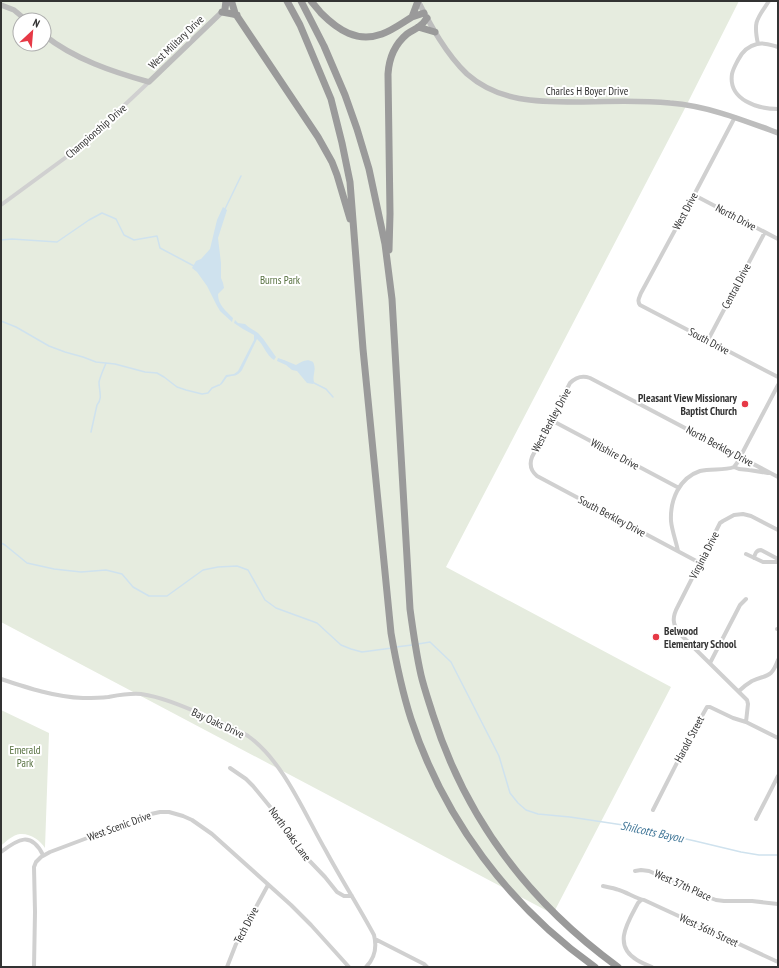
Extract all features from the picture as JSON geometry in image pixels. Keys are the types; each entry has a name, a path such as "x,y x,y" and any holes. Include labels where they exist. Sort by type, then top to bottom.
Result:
{"highway":[{"path":"287,1 300,25 331,99 350,182 363,349 391,633 397,664 411,718 423,751 442,792 462,827 486,862 499,879 549,931 595,967"},
{"path":"301,1 334,69 357,129 375,193 388,266 392,299 412,630 421,676 429,703 453,768 486,829 502,852 521,877 550,910 586,942 618,967"},
{"path":"311,1 330,22 344,32 357,36 369,37 382,34 412,17 426,15 423,24 406,35 397,45 388,67 390,214 388,266"},
{"path":"412,17 418,1"},
{"path":"237,15 223,11 230,2 233,9 310,124 327,151 337,175 353,230"},
{"path":"418,27 435,32"}],"street":[{"name":"Charles H Boyer Drive","path":"418,1 435,32 452,57 468,74 487,87 508,96 548,102 633,101 671,103 705,108 735,117 778,133"},
{"path":"758,44 755,32 756,22 769,1"},
{"path":"1,5 16,12"},
{"name":"West Military Drive","path":"149,82 223,11"},
{"path":"52,41 61,47 112,71 149,82"},
{"path":"778,47 768,44 758,44 748,48 739,58 732,73 734,88 743,100 764,108 778,109"},
{"name":"Championship Drive","path":"1,205 80,147 149,82"},
{"name":"West Drive","path":"640,305 638,298 735,117"},
{"name":"North Drive","path":"694,195 778,239"},
{"name":"Central Drive","path":"708,340 765,232"},
{"name":"South Drive","path":"640,305 778,377"},
{"name":"North Berkley Drive","path":"576,378 582,376 590,378 778,477"},
{"name":"West Berkley Drive","path":"530,464 532,457 570,383 576,378"},
{"path":"734,467 778,385"},
{"name":"Wilshire Drive","path":"551,420 679,488"},
{"name":"South Berkley Drive","path":"530,464 532,472 537,476 700,562"},
{"path":"678,551 671,522 671,514 673,503 679,488 689,478 701,471 734,467 773,474"},
{"name":"Virginia Drive","path":"746,722 748,701 676,629 673,617 720,524 729,517 739,514 748,515 778,530"},
{"path":"754,558 755,553 761,550 778,561"},
{"path":"746,554 763,562 778,561"},
{"path":"710,663 737,611 746,599"},
{"path":"739,691 751,681 768,676 774,670 778,660"},
{"name":"Bay Oaks Drive","path":"1,679 45,693 82,698 126,694 154,697 198,712 244,733 262,748 290,785 325,851 368,924 375,939"},
{"name":"Harold Street","path":"653,810 706,708 710,707 733,718 746,722"},
{"path":"746,722 778,738"},
{"name":"North Oaks Lane","path":"230,768 246,779 257,791 276,814 302,853 337,892 344,896 352,896"},
{"path":"756,819 778,776"},
{"name":"West Scenic Drive","path":"43,855 151,814 160,812 173,813 192,820 212,834 311,924 349,967"},
{"path":"1,852 14,842 24,839 36,844 43,855 34,867 34,967"},
{"name":"West 37th Place","path":"635,871 649,871 716,900 752,901 778,904"},
{"name":"Tech Drive","path":"227,967 236,944 268,885"},
{"name":"West 36th Street","path":"603,886 619,890 644,900 778,962"},
{"path":"641,900 626,927 624,938 626,948 631,955 652,967"},
{"path":"366,967 374,957 376,947 375,939"},
{"path":"375,939 424,964 427,967"}],"green space":[{"name":"Burns Park","path":"1,1 739,1 683,112 446,567 671,687 553,914 1,622"},
{"name":"Emerald Park","path":"1,710 49,733 45,848 34,838 24,834 12,837 1,846"}],"water":[{"path":"223,207 227,210 218,238 221,278 224,288 218,294 218,298 221,305 233,318 232,322 220,311 207,286 197,272 192,268 196,261 201,259 210,249 217,220"},
{"path":"235,320 238,323 245,324 258,333 276,357 274,360 271,358 257,339 239,374 227,377 222,384 218,386 226,375 234,374 238,371 254,340 254,335 234,323"},
{"path":"278,358 296,365 306,360 313,362 315,368 313,384 307,383 297,371 292,370 286,365 277,361"}],"waterway":[{"path":"225,209 241,176"},
{"path":"1,240 12,239 57,242 102,213 116,219 124,235 134,240 157,236 160,248 194,266"},
{"path":"1,321 16,327 49,346 65,352 96,362 115,364 145,372 157,373 177,387 186,390 202,394 208,393 212,388 219,385"},
{"path":"91,432 97,405 100,400 99,382 106,363"},
{"path":"312,382 326,389 333,397"},
{"path":"1,543 27,563 54,569 81,572 106,570 122,574 133,587 149,596 167,596 203,570 218,567 237,566 248,570 265,600 276,608 317,623 341,645 362,652 392,648"},
{"name":"Shilcotts Bayou","path":"418,644 430,642 451,662 499,756 510,793 526,810 538,814 623,825 741,852 759,855 778,855"},
{"path":"396,647 412,645"}],"place":[{"name":"Pleasant View Missionary Baptist Church","path":"745,404"},
{"name":"Belwood Elementary School","path":"656,637"}]}
